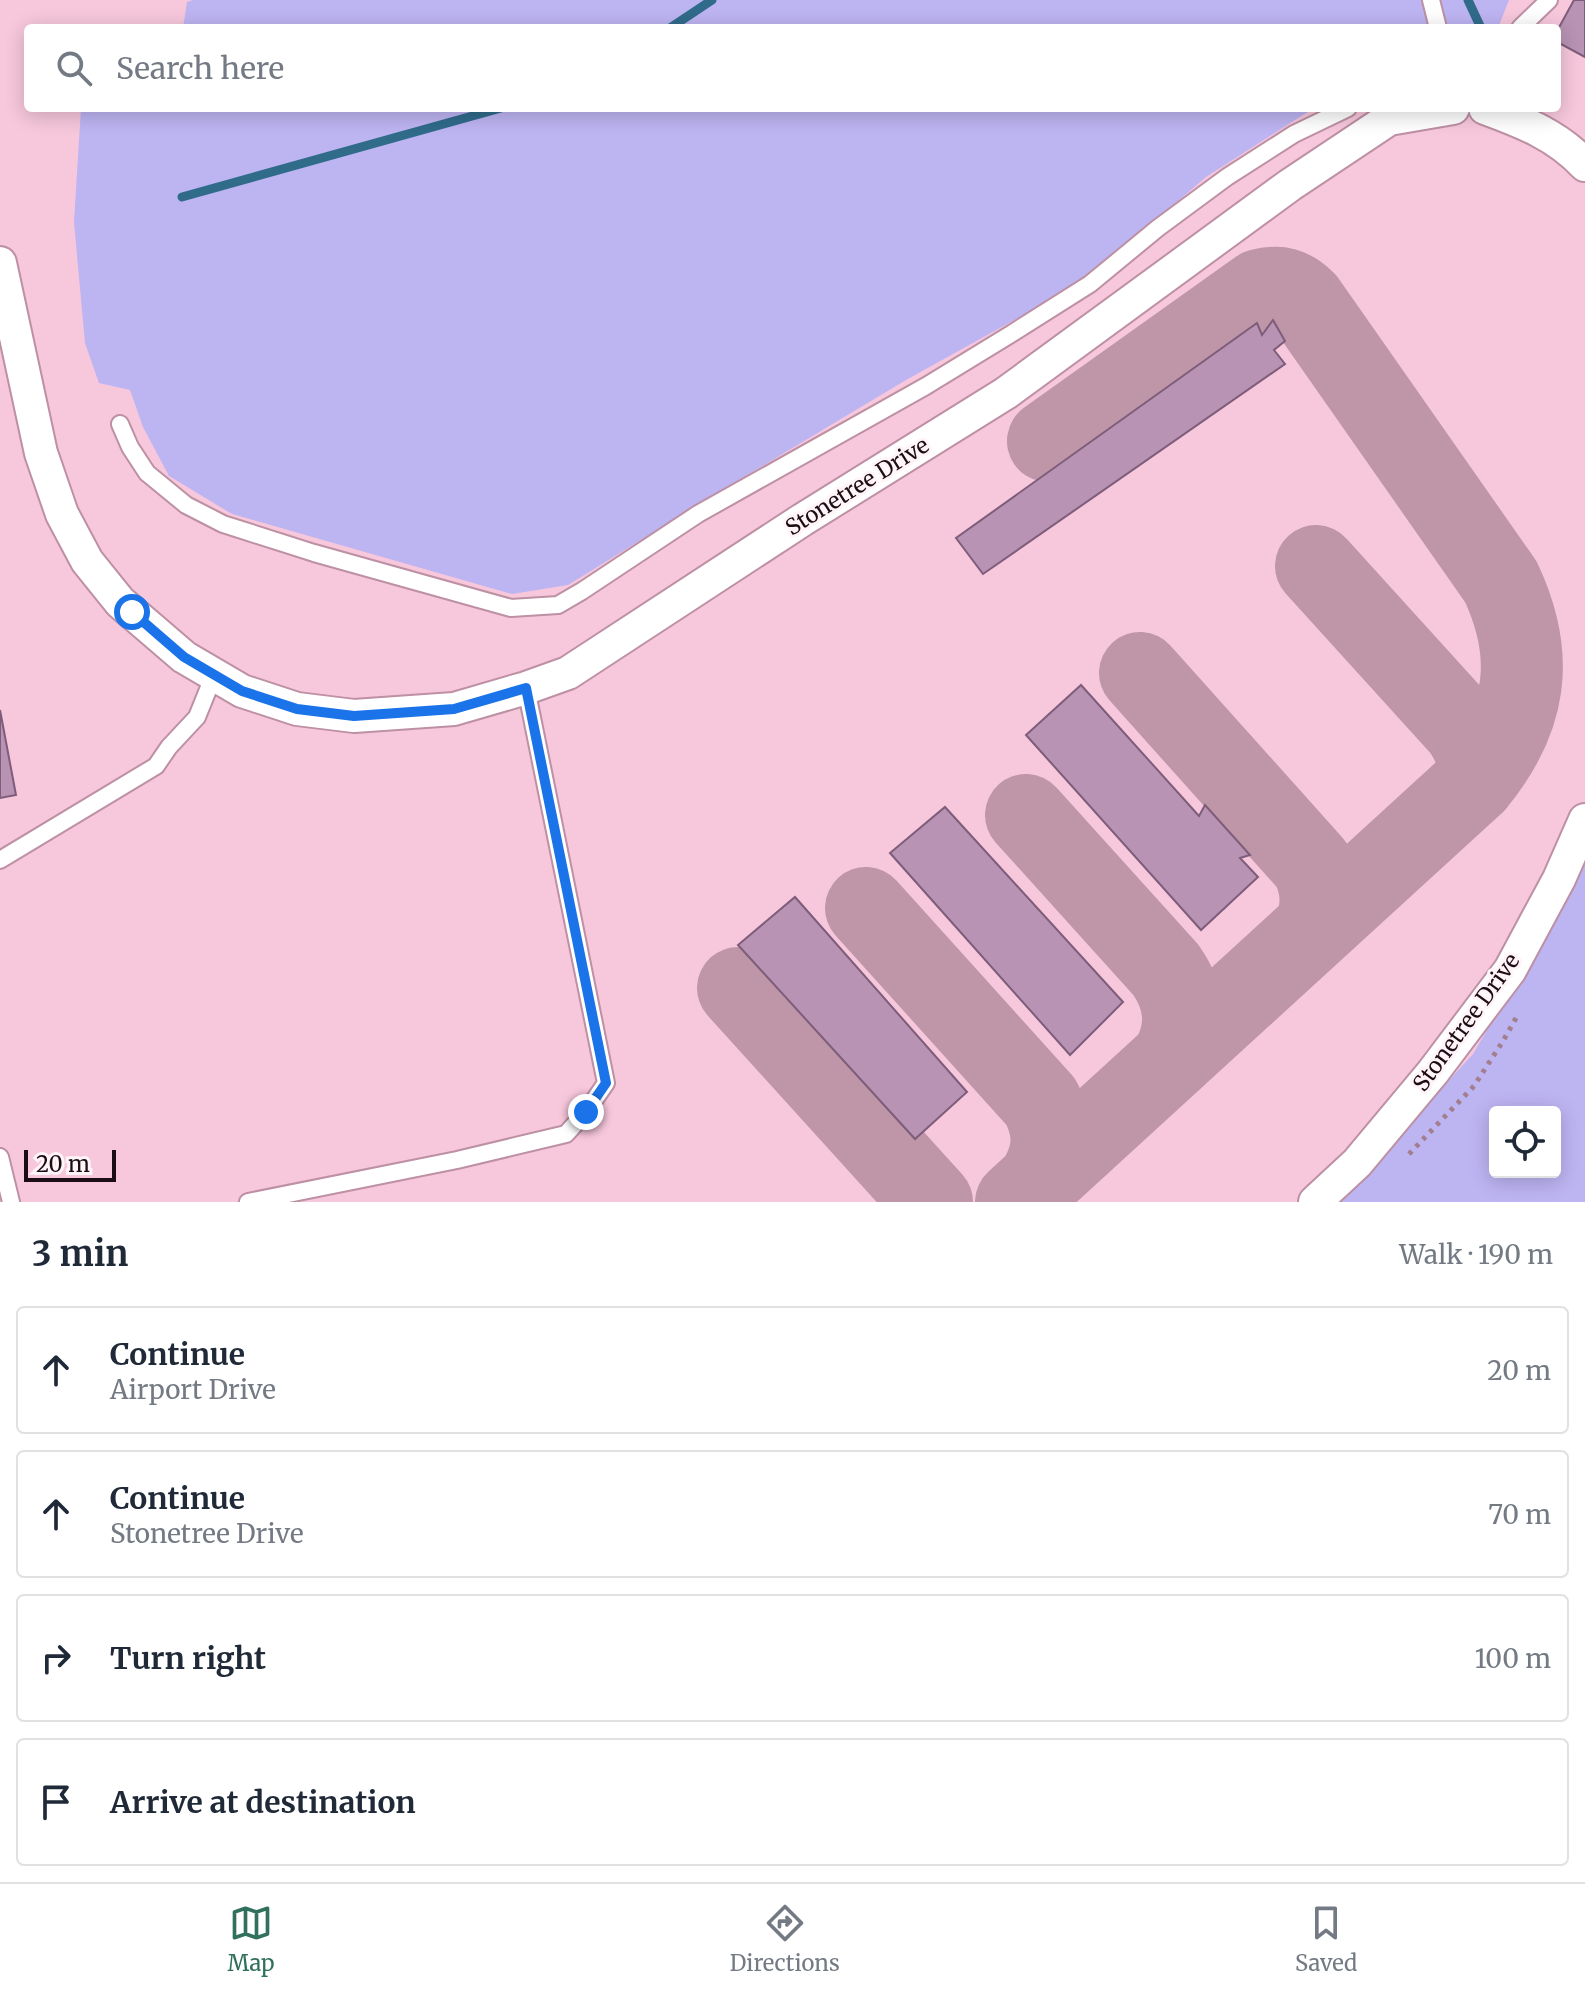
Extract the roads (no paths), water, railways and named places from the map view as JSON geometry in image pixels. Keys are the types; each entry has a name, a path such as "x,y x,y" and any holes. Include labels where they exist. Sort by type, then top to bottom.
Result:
{"street":[{"name":"Stonetree Drive","path":"0,263 41,453 62,514 87,561 120,602 184,657 242,691 297,709 354,716 454,709 568,673 802,520 1006,393 1290,185 1389,119 1430,112"},
{"path":"1496,112 1529,124 1557,141 1585,165"},
{"name":"Stonetree Drive","path":"1315,1202 1366,1151 1433,1072 1510,970 1559,879 1585,820"}],"lane":[{"path":"1431,0 1437,24"},
{"path":"1524,24 1549,0"},
{"path":"120,424 147,473 186,505 223,524 511,608 558,605 698,514 926,386 1011,334 1090,284 1227,177 1294,134 1340,112"},
{"path":"0,860 156,766 197,717 214,675"},
{"path":"248,1202 457,1160 566,1134 606,1083 526,688"},
{"path":"0,1157 11,1202"}],"waterway":[{"path":"676,24 712,0"},
{"path":"1468,0 1479,24"},
{"path":"182,197 487,112"}]}
